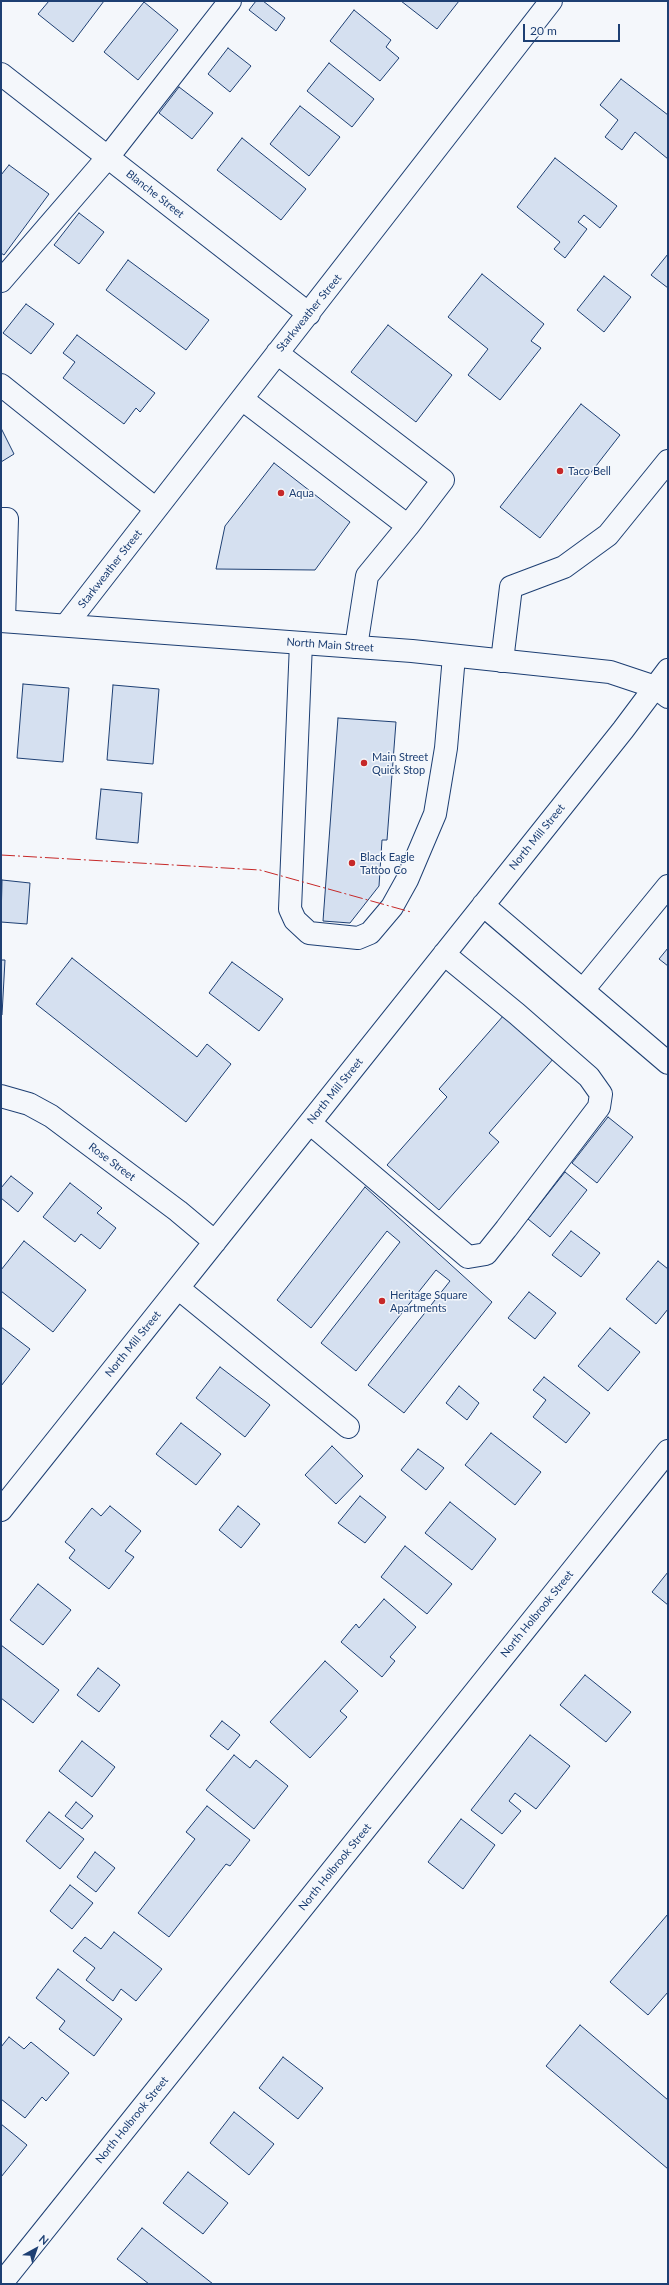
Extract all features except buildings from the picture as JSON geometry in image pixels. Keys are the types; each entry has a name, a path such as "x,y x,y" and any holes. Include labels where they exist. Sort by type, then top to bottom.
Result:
{"street":[{"path":"1,281 108,158 230,1"},
{"name":"Starkweather Street","path":"66,625 551,1"},
{"name":"Blanche Street","path":"1,74 309,314"},
{"path":"277,353 443,480 367,576 356,647"},
{"path":"1,385 156,509"},
{"path":"242,399 408,526"},
{"path":"502,661 511,587 564,567 608,535 668,461"},
{"path":"1,519 7,519 3,621"},
{"name":"North Main Street","path":"3,621 356,647 454,656 610,672 664,685"},
{"path":"301,643 290,909 295,920 309,933 358,938 370,933 392,907 408,880 435,814 446,748 454,656"},
{"name":"North Mill Street","path":"1,1510 483,905 664,685"},
{"path":"583,990 668,886"},
{"path":"483,905 668,1063"},
{"path":"310,1123 468,1257 486,1254 506,1229 599,1107 601,1094 589,1077 517,1014 444,954"},
{"name":"Rose Street","path":"1,1096 29,1104 51,1116 178,1211 215,1242"},
{"path":"178,1288 348,1427"},
{"name":"North Holbrook Street","path":"1,2284 668,1451"}],"power":[{"path":"1,855 260,870 411,912"}],"place":[{"name":"Taco Bell","path":"560,471"},
{"name":"Aqua","path":"281,493"},
{"name":"Main Street Quick Stop","path":"364,763"},
{"name":"Black Eagle Tattoo Co","path":"352,863"},
{"name":"Heritage Square Apartments","path":"382,1301"}]}
